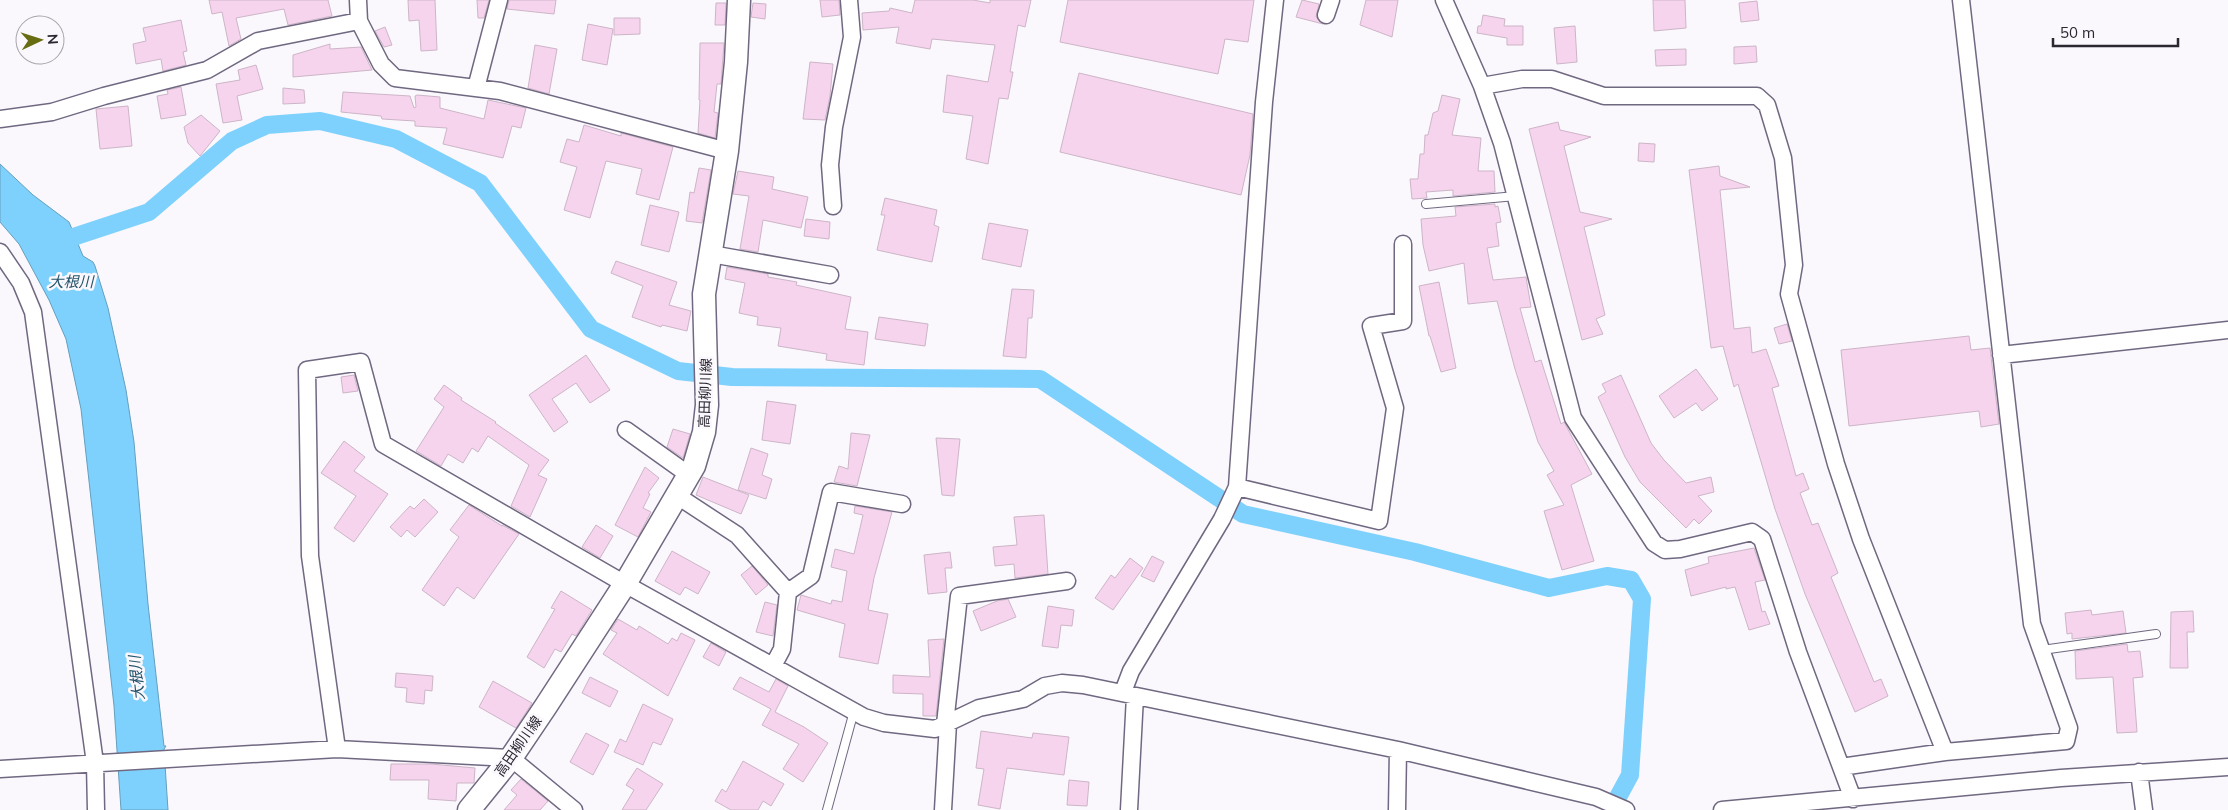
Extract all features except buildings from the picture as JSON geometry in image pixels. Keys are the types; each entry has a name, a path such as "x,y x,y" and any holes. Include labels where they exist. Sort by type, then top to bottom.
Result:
{"main road":[{"name":"高田柳川線","path":"469,810 511,758 624,584 694,466 704,432 707,405 704,294 727,151 736,62 739,0"}],"street":[{"path":"358,0 359,22 381,64 395,78 500,91 727,151"},
{"path":"476,88 499,0"},
{"path":"833,206 830,165 834,127 852,37 849,0"},
{"path":"1129,810 1129,694 1131,671 1222,520 1237,487 1264,102 1275,0"},
{"path":"1444,0 1482,86 1502,143 1573,418 1654,543 1665,550 1680,549 1752,532 1762,539 1798,652 1853,799"},
{"path":"1841,767 1945,752 2066,741 2069,728 2032,624 1961,0"},
{"path":"0,119 52,112 104,96 207,70 258,41 359,22"},
{"path":"1482,86 1522,79 1552,79 1604,96 1757,96 1767,105 1783,158 1794,265 1789,294 1836,464 1861,539 1945,752"},
{"path":"1237,487 1379,521 1395,408 1371,326 1403,321 1403,244"},
{"path":"0,252 21,283 32,312 99,763 96,810"},
{"path":"711,254 830,275"},
{"path":"2001,355 2228,330"},
{"path":"337,749 310,556 307,370 361,362 383,444 624,584 864,717 884,723 935,729 979,708 1023,698 1046,686 1062,683 1083,685 1398,750 1596,797 1626,810"},
{"path":"626,430 689,475"},
{"path":"788,592 811,576 831,492 902,504"},
{"path":"676,496 737,535 788,592 782,649 773,666"},
{"path":"943,810 947,723 959,596 1067,581"},
{"path":"0,769 337,749 511,758 574,810"},
{"path":"1397,810 1398,750"},
{"path":"1722,810 1804,806 1853,799 2140,772 2228,767"},
{"path":"2140,772 2144,810"}],"lane":[{"path":"1426,204 1516,196"},
{"path":"2042,650 2156,634"},
{"path":"827,810 854,711"}],"water":[{"name":"大根川","path":"0,164 33,195 69,222 83,256 93,262 95,266 108,308 126,390 134,442 148,604 164,746 166,746 164,749 168,810 121,810 114,706 81,409 66,339 49,300 19,244 0,222"}],"waterway":[{"path":"52,244 149,212 232,141 267,125 320,121 396,139 480,183 591,329 678,371 732,377 1040,379 1243,514 1415,552 1549,588 1607,576 1631,580 1642,599 1630,775 1611,810"}]}
